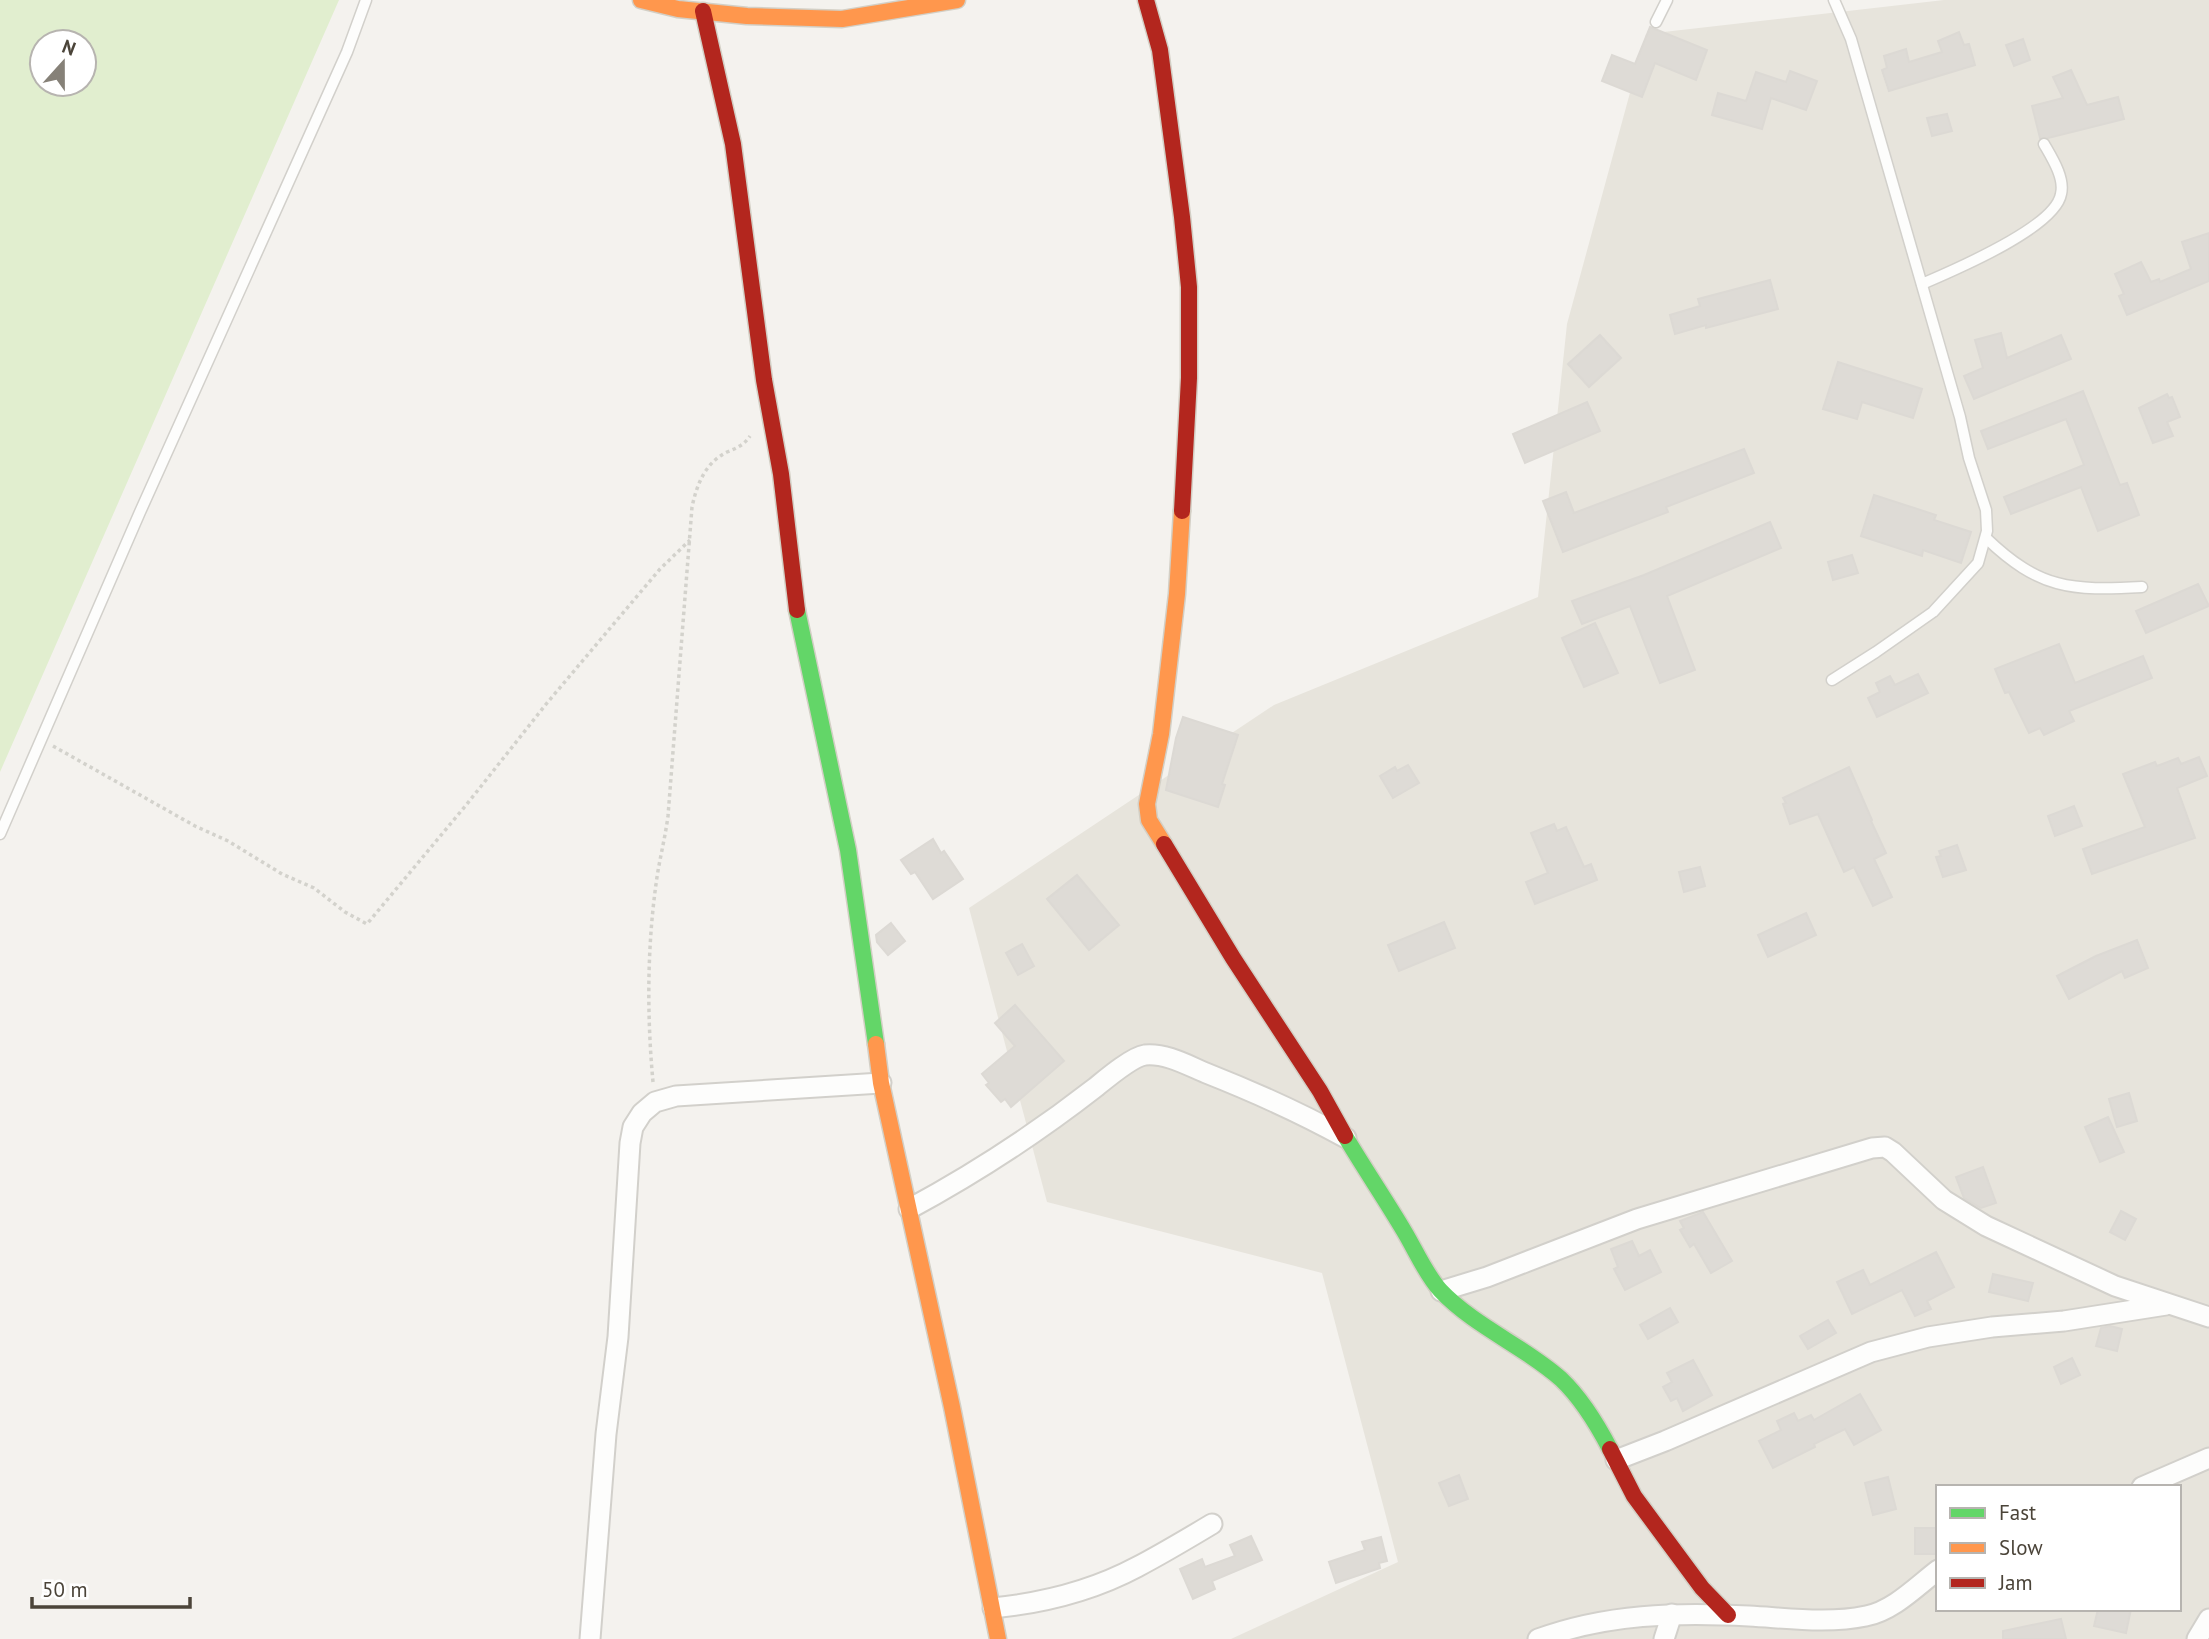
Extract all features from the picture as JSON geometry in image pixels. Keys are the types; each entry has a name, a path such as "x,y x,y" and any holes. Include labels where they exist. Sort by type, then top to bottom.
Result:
{"street":[{"path":"641,0 678,9 715,8 747,16 842,19 957,0"},
{"path":"1146,0 1160,50 1189,287 1189,379 1177,594 1161,734 1147,804 1149,820 1233,958 1320,1091 1427,1273 1441,1291 1474,1318 1563,1381 1600,1430 1634,1496 1654,1525 1702,1588 1727,1615"},
{"path":"715,8 764,380 781,474 798,621 848,850 881,1083 952,1407 998,1639"},
{"path":"909,1209 975,1172 1142,1055 1160,1056 1176,1061 1246,1089 1311,1119 1346,1139"},
{"path":"590,1639 606,1434 618,1337 627,1164 633,1127 642,1113 655,1102 677,1096 881,1083"},
{"path":"1441,1291 1487,1277 1637,1219 1872,1148 1885,1147 1944,1200 1986,1226 2115,1286 2209,1317"},
{"path":"1615,1460 1871,1352 1927,1337 2170,1305"},
{"path":"2146,1485 2209,1458"},
{"path":"993,1608 1048,1600 1093,1587 1135,1568 1212,1524"},
{"path":"1538,1639 1586,1624 1622,1617 1672,1614 1814,1620 1867,1616 1884,1609 1936,1571"},
{"path":"1664,1639 1672,1614"},
{"path":"2197,1639 2209,1619"}],"lane":[{"path":"0,834 140,512 341,64 366,0"},
{"path":"1656,22 1667,0"},
{"path":"1832,680 1933,612 1978,563 1986,538 1986,510 1969,458 1960,417 1852,39 1834,0"},
{"path":"1922,284 2014,239 2054,208 2062,192 2061,180 2044,144"},
{"path":"1986,538 2028,573 2048,581 2078,588 2143,587"}],"path":[{"path":"655,1102 648,1024 652,932 656,883 668,816 692,507 702,475 713,462 745,443 751,430"},
{"path":"42,739 195,826 228,841 282,874 314,888 345,912 367,923 660,569 690,540"}],"shaded area":[{"path":"1944,0 2209,0 2209,1639 1231,1639 1398,1562 1322,1273 1047,1202 969,908 1274,705 1538,597 1567,324 1646,34"}],"green space":[{"path":"0,0 339,0 0,772"}],"building":[{"path":"1650,27 1707,50 1696,80 1655,63 1642,97 1602,81 1612,55 1635,64"},
{"path":"1959,32 1964,45 1969,44 1975,65 1889,91 1882,70 1887,68 1884,56 1906,49 1909,62 1942,52 1938,41"},
{"path":"2023,39 2030,60 2014,66 2006,45"},
{"path":"2071,70 2087,105 2118,97 2124,119 2040,138 2032,106 2063,98 2053,77"},
{"path":"1790,71 1817,81 1806,110 1771,98 1762,129 1712,115 1718,93 1746,101 1756,72 1786,82"},
{"path":"1947,114 1952,131 1932,136 1927,118"},
{"path":"2209,233 2209,281 2127,315 2119,296 2124,294 2115,274 2141,262 2151,282 2159,279 2160,282 2191,269 2182,242"},
{"path":"1770,280 1778,309 1675,334 1670,315 1700,306 1698,299"},
{"path":"2001,333 2007,358 2061,335 2071,359 1974,399 1964,376 1983,368 1975,340"},
{"path":"1600,335 1621,358 1589,387 1568,364"},
{"path":"1838,362 1922,389 1913,418 1862,402 1857,419 1823,409"},
{"path":"2083,391 2120,485 2127,483 2139,515 2098,531 2081,487 2011,514 2004,497 2084,465 2066,419 1988,449 1981,431"},
{"path":"2167,394 2169,398 2172,397 2180,417 2167,422 2173,436 2153,443 2139,408"},
{"path":"1587,402 1600,431 1525,463 1513,434"},
{"path":"1744,449 1754,473 1666,507 1668,512 1563,552 1543,501 1566,492 1574,513"},
{"path":"1874,495 1936,515 1934,520 1971,532 1961,563 1923,550 1922,556 1861,536"},
{"path":"1770,522 1781,548 1667,596 1695,670 1660,683 1630,606 1582,624 1572,601 1644,575"},
{"path":"1852,555 1858,573 1833,580 1828,562"},
{"path":"2198,584 2209,606 2146,633 2136,611"},
{"path":"1595,623 1618,673 1584,687 1562,638"},
{"path":"2059,644 2075,683 2143,656 2152,678 2069,711 2074,721 2044,735 2040,728 2029,733 2009,692 2005,693 1995,669"},
{"path":"1918,674 1928,693 1877,717 1868,698 1880,692 1876,683 1890,676 1895,685"},
{"path":"1183,717 1238,735 1222,784 1225,785 1218,807 1166,790"},
{"path":"2199,757 2207,776 2177,788 2195,838 2092,874 2083,849 2145,827 2123,774 2155,762 2157,766 2178,758 2181,764"},
{"path":"1408,765 1419,783 1393,798 1380,776 1395,767 1397,771"},
{"path":"1849,767 1886,853 1874,859 1892,897 1873,906 1854,867 1844,872 1818,814 1790,824 1783,804 1786,803 1783,798"},
{"path":"2074,806 2082,826 2055,836 2048,816"},
{"path":"1554,824 1557,831 1566,827 1584,867 1591,864 1597,880 1535,904 1526,882 1548,873 1531,833"},
{"path":"933,839 963,879 933,899 915,872 911,874 901,860"},
{"path":"1957,845 1966,870 1943,877 1936,857 1941,856 1939,851"},
{"path":"1700,867 1705,886 1684,892 1679,872"},
{"path":"1077,875 1119,925 1089,950 1047,899"},
{"path":"1806,913 1816,935 1768,957 1758,935"},
{"path":"1444,922 1455,948 1399,971 1388,945"},
{"path":"891,923 905,941 888,955 877,942 876,935"},
{"path":"2137,940 2148,968 2125,978 2122,971 2069,999 2057,976 2096,956"},
{"path":"1022,944 1034,966 1018,975 1006,953"},
{"path":"1015,1005 1064,1061 1011,1107 1005,1099 1001,1102 986,1085 989,1083 982,1074 1015,1046 995,1023"},
{"path":"2129,1093 2137,1121 2117,1127 2109,1099"},
{"path":"2108,1117 2124,1152 2100,1162 2085,1127"},
{"path":"1983,1167 1996,1203 1981,1208 1964,1198 1956,1177"},
{"path":"2121,1211 2136,1219 2125,1240 2110,1232"},
{"path":"1703,1212 1732,1261 1711,1273 1694,1244 1690,1247 1680,1230 1684,1228 1680,1221"},
{"path":"1632,1241 1639,1256 1650,1250 1661,1272 1625,1290 1614,1269 1618,1267 1611,1249"},
{"path":"1936,1252 1954,1287 1927,1301 1931,1309 1915,1316 1902,1290 1852,1314 1837,1282 1863,1270 1870,1285"},
{"path":"1993,1274 2033,1283 2028,1301 1989,1292"},
{"path":"1670,1308 1678,1322 1648,1339 1640,1325"},
{"path":"1828,1320 1836,1333 1808,1349 1800,1336"},
{"path":"2110,1326 2122,1329 2117,1351 2096,1346 2101,1328"},
{"path":"2072,1358 2080,1375 2061,1384 2054,1367"},
{"path":"1693,1360 1712,1395 1683,1411 1677,1398 1671,1401 1663,1387 1672,1382 1667,1373"},
{"path":"1860,1394 1881,1430 1854,1445 1845,1429 1773,1468 1759,1441 1781,1430 1777,1421 1794,1413 1798,1421 1811,1415 1814,1420"},
{"path":"1459,1475 1468,1499 1449,1506 1439,1483"},
{"path":"1888,1477 1896,1509 1873,1515 1865,1483"},
{"path":"1915,1528 1936,1528 1936,1554 1915,1554"},
{"path":"1251,1536 1262,1560 1212,1581 1215,1589 1193,1599 1180,1569 1202,1559 1205,1567 1235,1556 1230,1545"},
{"path":"1381,1537 1387,1561 1379,1563 1380,1568 1336,1583 1329,1562 1365,1550 1362,1542"},
{"path":"2098,1611 2131,1611 2126,1633 2094,1626"},
{"path":"2061,1619 2066,1639 2003,1639 2003,1631"}],"traffic: fast":[{"path":"797,610 848,850 876,1044"},
{"path":"1345,1136 1440,1290 1468,1315 1561,1379 1588,1412 1610,1449"}],"traffic: slow":[{"path":"641,0 678,9 747,16 842,19 957,0"},
{"path":"1164,844 1149,820 1147,804 1161,734 1177,594 1182,511"},
{"path":"876,1044 881,1083 952,1407 998,1639"}],"traffic: jam":[{"path":"1146,0 1160,50 1189,287 1189,378 1182,511"},
{"path":"703,11 733,144 764,380 781,474 797,610"},
{"path":"1164,844 1233,958 1320,1091 1345,1136"},
{"path":"1610,1449 1634,1496 1702,1588 1728,1615"}]}
